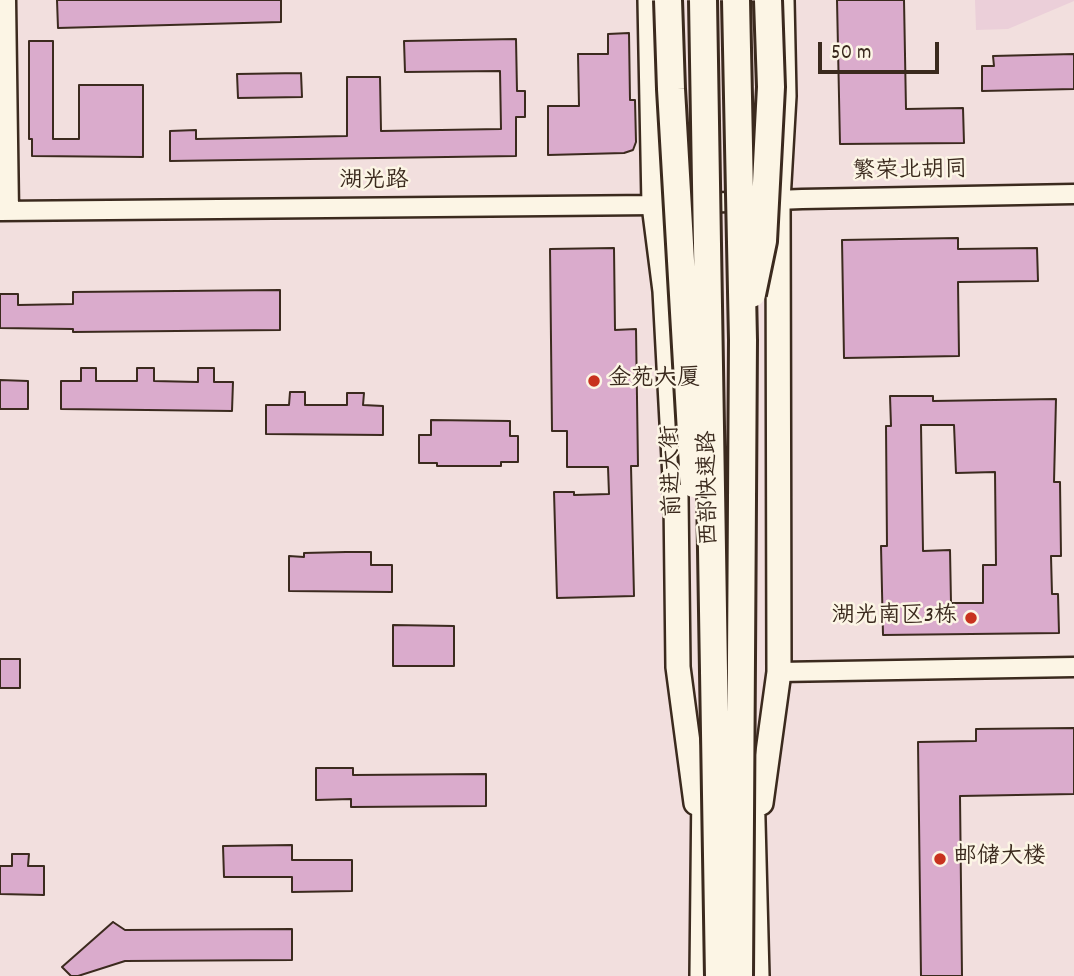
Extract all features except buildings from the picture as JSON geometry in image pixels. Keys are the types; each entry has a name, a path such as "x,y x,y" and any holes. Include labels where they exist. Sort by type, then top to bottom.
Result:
{"highway":[{"path":"668,0 699,559 715,732"},
{"name":"西部快速路","path":"703,0 719,976"},
{"name":"西部快速路","path":"736,0 743,340 739,976"},
{"path":"743,340 763,241 771,87 768,0"}],"main road":[{"name":"前进大街","path":"650,0 654,205 665,292 674,469 678,667 702,858"},
{"name":"前进大街","path":"691,0 706,674 702,976"},
{"path":"744,0 748,201 749,659 757,976"},
{"path":"754,855 779,672 778,200 784,96 782,0"}],"street":[{"path":"4,211 6,0"},
{"name":"繁荣北胡同","path":"748,201 1074,194"},
{"name":"湖光路","path":"4,211 654,205 748,201"},
{"path":"779,672 1074,667"}],"shaded area":[{"path":"975,0 1074,1 1008,29 976,30"}],"place":[{"name":"金苑大厦","path":"594,381"},
{"name":"湖光南区3栋","path":"971,618"},
{"name":"邮储大楼","path":"940,859"}]}
